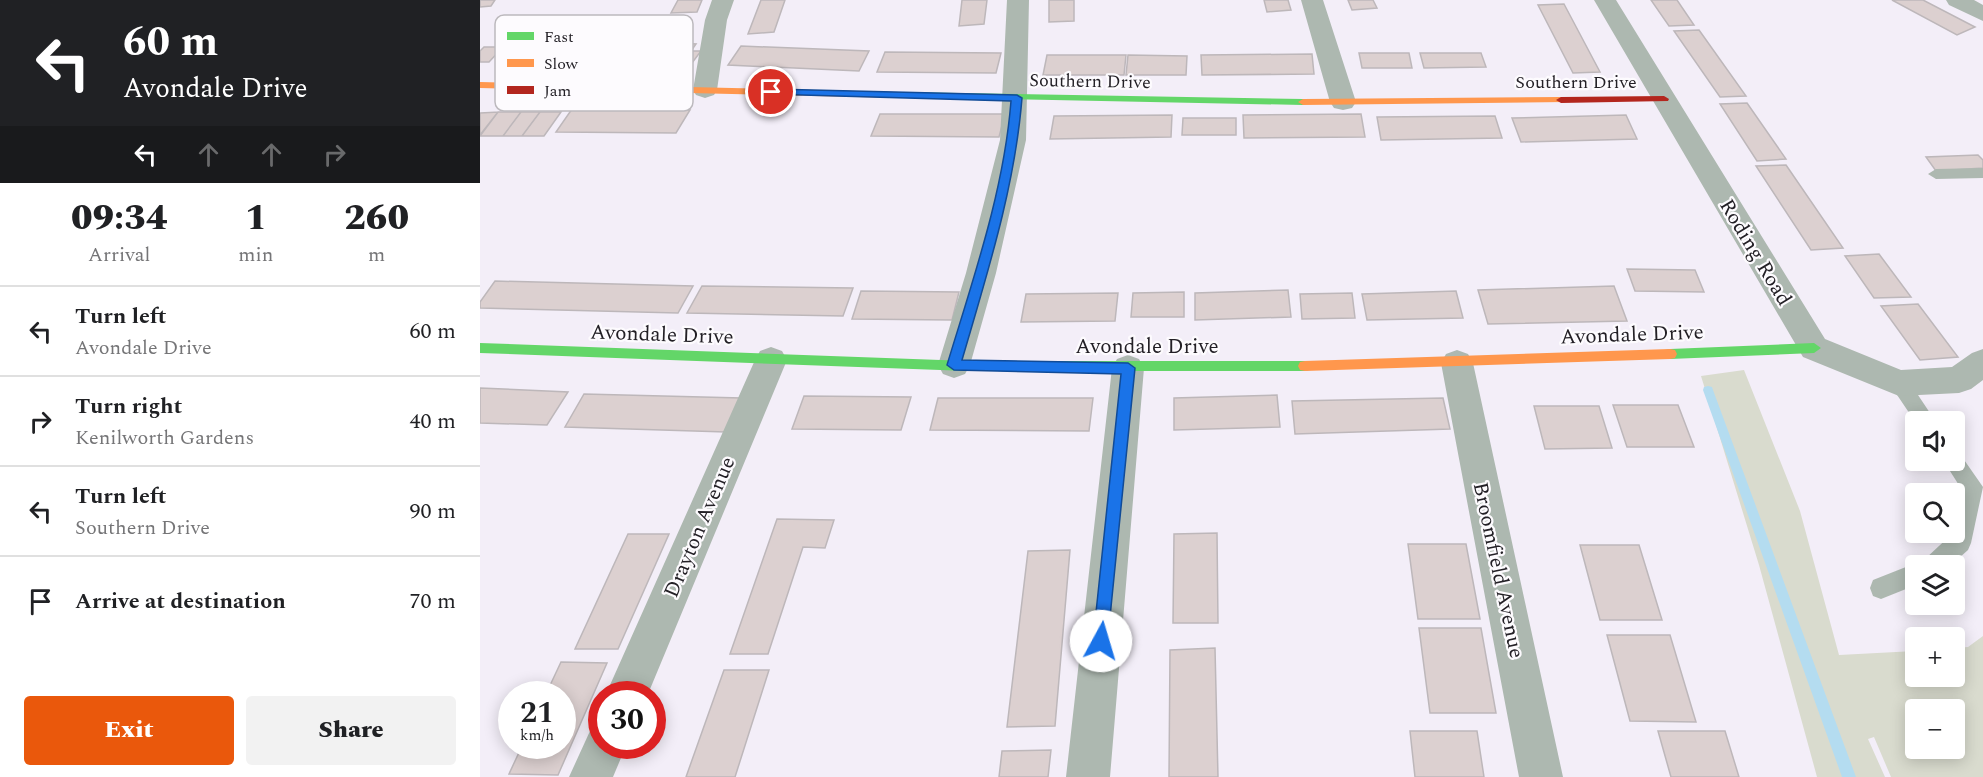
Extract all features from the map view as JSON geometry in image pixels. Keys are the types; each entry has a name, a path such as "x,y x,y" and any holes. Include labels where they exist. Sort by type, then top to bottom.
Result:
{"street":[{"path":"705,90 716,20 723,0"},
{"path":"954,365 981,273 1013,140 1017,98 1018,0"},
{"path":"1312,0 1343,102"},
{"name":"Roding Road","path":"1605,0 1814,348"},
{"path":"1957,0 1983,14"},
{"name":"Southern Drive","path":"480,84 495,84"},
{"name":"Southern Drive","path":"693,90 1017,98 1343,102 1664,99"},
{"name":"Avondale Drive","path":"480,348 771,360 1128,368 1457,363 1814,348"},
{"path":"1814,348 1899,382 1959,380 1982,363"},
{"name":"Drayton Avenue","path":"633,681 771,360"},
{"name":"Broomfield Avenue","path":"1457,363 1541,777"},
{"path":"1088,777 1128,368"},
{"path":"591,777 599,759"}],"lane":[{"path":"1936,174 1983,173"},
{"path":"1899,382 1919,411"},
{"path":"1946,555 1960,543 1970,505 1972,488 1960,471"},
{"path":"1881,588 1905,578"}],"shaded area":[{"path":"1744,370 1800,511 1839,655 1905,652 1905,687 1965,687 1965,647 1983,636 1983,777 1891,777 1874,737 1868,739 1885,777 1817,777 1759,565 1701,376"}],"building":[{"path":"480,0 495,0 491,6 480,7"},
{"path":"678,0 702,0 697,12 671,13"},
{"path":"761,0 785,0 774,32 748,34"},
{"path":"962,0 987,0 984,24 959,26"},
{"path":"1049,0 1074,0 1074,21 1049,22"},
{"path":"1264,0 1288,0 1291,10 1267,12"},
{"path":"1348,0 1373,0 1377,8 1352,10"},
{"path":"1651,0 1677,0 1694,25 1669,26"},
{"path":"1892,0 1923,0 1975,27 1957,35"},
{"path":"1564,4 1600,72 1573,73 1538,5"},
{"path":"1699,30 1746,96 1720,97 1674,31"},
{"path":"741,46 869,51 859,71 728,65"},
{"path":"484,47 495,47 495,56 489,62 480,62 480,51"},
{"path":"693,51 701,51 693,62"},
{"path":"885,52 1001,53 996,73 877,72"},
{"path":"1359,53 1409,53 1412,68 1362,68"},
{"path":"1420,53 1481,53 1486,67 1424,68"},
{"path":"1312,54 1314,74 1202,75 1201,55"},
{"path":"1047,55 1126,55 1124,75 1043,75"},
{"path":"1128,55 1187,56 1186,75 1126,75"},
{"path":"1747,103 1786,159 1757,161 1720,104"},
{"path":"571,111 689,111 676,133 556,132"},
{"path":"498,112 480,135 480,113"},
{"path":"498,112 521,112 503,136 480,136"},
{"path":"521,112 540,112 522,136 503,136"},
{"path":"540,112 561,112 544,136 522,136"},
{"path":"880,114 1005,114 999,137 871,136"},
{"path":"1361,114 1365,137 1244,138 1243,115"},
{"path":"1172,115 1171,137 1050,139 1054,116"},
{"path":"1626,115 1637,139 1521,142 1512,118"},
{"path":"1495,116 1502,138 1381,140 1377,117"},
{"path":"1183,118 1236,118 1236,135 1182,135"},
{"path":"1978,155 1983,160 1983,168 1936,171 1926,157"},
{"path":"1786,165 1843,248 1811,250 1756,166"},
{"path":"1879,254 1911,297 1874,298 1845,256"},
{"path":"1627,269 1695,270 1704,292 1635,291"},
{"path":"495,281 693,286 678,313 480,308 480,302"},
{"path":"702,286 853,288 843,316 687,313"},
{"path":"1614,286 1627,321 1488,324 1478,290"},
{"path":"1288,290 1291,317 1195,320 1195,293"},
{"path":"861,291 959,292 952,320 852,319"},
{"path":"1456,291 1463,318 1367,320 1362,294"},
{"path":"1184,292 1184,317 1131,317 1133,293"},
{"path":"1118,293 1115,321 1021,322 1026,294"},
{"path":"1352,293 1355,318 1302,319 1300,294"},
{"path":"1918,304 1958,357 1920,360 1881,306"},
{"path":"480,388 568,392 547,425 480,423"},
{"path":"584,394 741,398 726,432 565,427"},
{"path":"1277,395 1280,427 1174,430 1174,398"},
{"path":"804,396 911,397 901,430 792,429"},
{"path":"938,398 1093,398 1089,431 930,430"},
{"path":"1443,398 1450,429 1295,434 1292,401"},
{"path":"1613,405 1678,405 1694,447 1627,447"},
{"path":"1534,406 1599,406 1612,448 1545,449"},
{"path":"777,519 834,520 825,548 803,547 768,654 730,654"},
{"path":"1217,533 1218,623 1173,623 1174,534"},
{"path":"628,534 669,534 618,649 575,649"},
{"path":"1408,544 1466,544 1480,619 1418,619"},
{"path":"1580,545 1639,545 1662,620 1600,620"},
{"path":"1070,550 1055,726 1007,727 1028,551"},
{"path":"1419,628 1481,628 1496,713 1430,713"},
{"path":"1607,635 1670,635 1696,722 1630,721"},
{"path":"1215,648 1218,777 1169,777 1170,650"},
{"path":"561,662 607,663 599,681 588,681 588,706 576,734 576,681 552,681"},
{"path":"724,670 769,670 735,777 686,777"},
{"path":"1410,731 1477,731 1484,777 1415,777"},
{"path":"1658,731 1725,731 1739,777 1671,777"},
{"path":"1051,750 1048,777 999,777 1002,751"},
{"path":"516,759 565,759 558,775 509,774"}],"waterway":[{"path":"1708,390 1849,777"}],"traffic: fast":[{"path":"899,95 1303,102"},
{"path":"480,348 968,366 1305,366"},
{"path":"1670,354 1814,348"}],"traffic: slow":[{"path":"480,85 495,85"},
{"path":"693,90 899,95"},
{"path":"1303,102 1561,100"},
{"path":"1305,366 1670,354"}],"traffic: jam":[{"path":"1561,100 1664,99"}],"route":[{"path":"771,92 1017,98 1013,140 981,273 954,365 1128,368 1101,641"}]}
